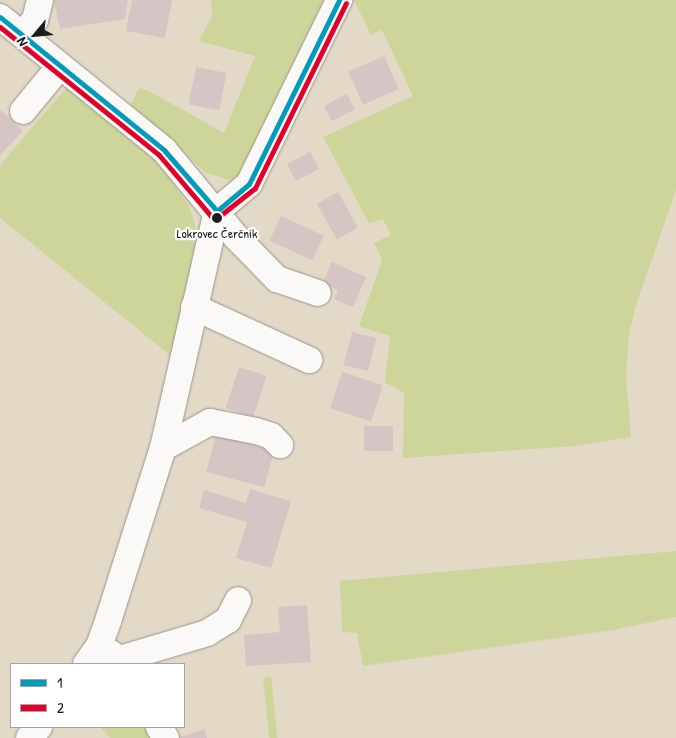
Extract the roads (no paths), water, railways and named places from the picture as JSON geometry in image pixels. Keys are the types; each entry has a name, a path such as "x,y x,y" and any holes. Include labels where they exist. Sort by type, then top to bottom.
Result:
{"street":[{"path":"22,34 35,20 40,0"},
{"path":"238,600 228,620 207,633 107,658 163,448 217,211 249,184 339,0"},
{"path":"0,17 164,150 217,211 236,237 277,279 318,293"},
{"path":"22,111 60,66"},
{"path":"194,307 308,360"},
{"path":"163,448 210,422 272,436 280,445"},
{"path":"29,738 38,728"}],"place":[{"name":"Lokrovec Čerčnik","path":"217,218"}]}
